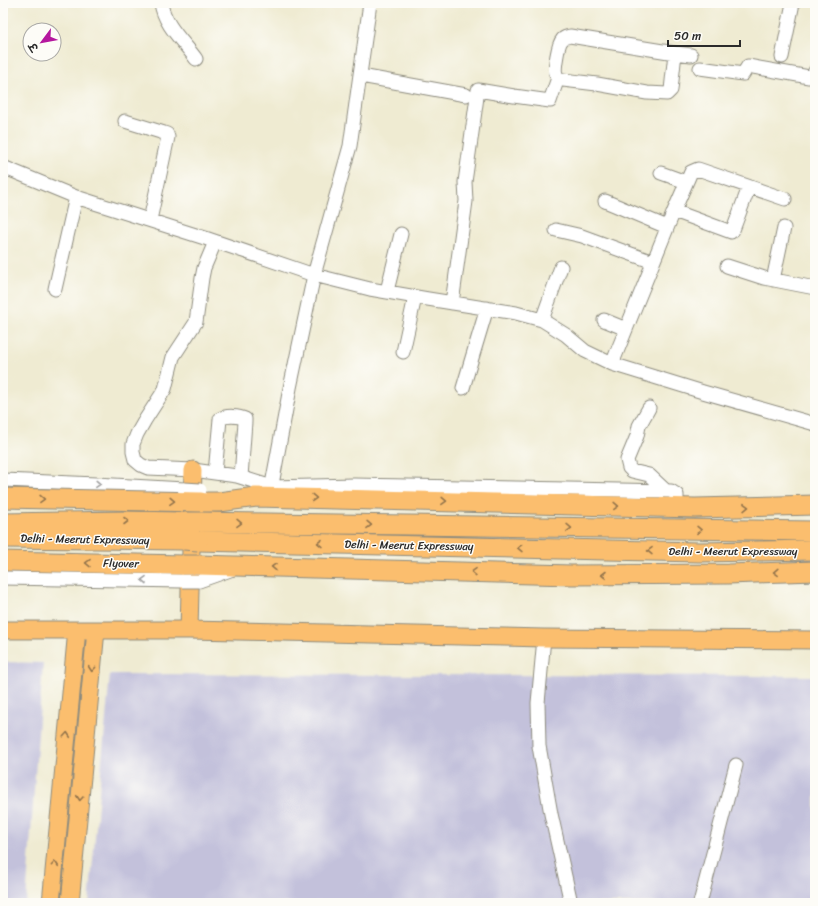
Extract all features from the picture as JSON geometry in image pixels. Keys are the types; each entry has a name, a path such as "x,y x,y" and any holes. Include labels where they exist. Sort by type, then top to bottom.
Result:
{"highway":[{"path":"3,498 256,497 271,492 677,508 815,505"},
{"name":"Delhi - Meerut Expressway","path":"3,523 125,521 191,531 699,552 815,550"},
{"name":"Delhi - Meerut Expressway","path":"3,538 191,531 815,531"},
{"name":"Flyover","path":"3,560 199,573 240,566 572,575 728,574 815,571"}],"main road":[{"path":"190,630 193,470"},
{"path":"3,630 190,630 544,638 815,640"},
{"path":"51,903 77,630"},
{"path":"70,903 96,630"}],"street":[{"path":"161,3 164,14 172,28 196,59"},
{"path":"271,492 290,388 314,275 350,146 370,3"},
{"path":"782,57 793,3"},
{"path":"452,303 466,201 465,182 478,90 550,101 558,78 555,71 558,47 564,37 570,36 691,55"},
{"path":"558,78 647,93 667,94 671,90 675,53"},
{"path":"700,68 743,74 748,66 809,77 813,75 815,71"},
{"path":"361,76 466,95"},
{"path":"125,121 164,133 168,137 150,220"},
{"path":"3,167 76,197 314,275 387,292 516,313 542,320 566,335 585,351 612,364 815,424"},
{"path":"612,364 667,227 691,172 698,169 785,199"},
{"path":"661,173 686,182"},
{"path":"674,211 731,232 734,230 749,187"},
{"path":"55,289 76,197"},
{"path":"605,201 667,227"},
{"path":"773,280 784,228"},
{"path":"556,230 582,236 653,262"},
{"path":"387,292 401,234"},
{"path":"215,242 204,268 196,322 173,357 165,389 145,420 133,444 132,452 135,460 141,465 148,468 193,470 241,477 271,492 354,485 672,490 677,496 677,508"},
{"path":"727,266 773,280 815,288"},
{"path":"542,320 561,267"},
{"path":"402,352 415,297"},
{"path":"463,388 487,308"},
{"path":"604,320 626,329"},
{"path":"649,408 639,426 628,460 629,468 632,471 649,475 665,490"},
{"path":"215,473 220,419 226,416 242,417 245,419 245,422 241,477"},
{"path":"3,480 184,489 207,498"},
{"path":"3,578 183,581 199,573"},
{"path":"544,638 538,703 539,746 550,814 571,903"},
{"path":"700,903 736,765"}],"shaded area":[{"path":"3,662 43,663 26,903 3,903"},
{"path":"110,674 815,676 815,903 89,903"}]}
